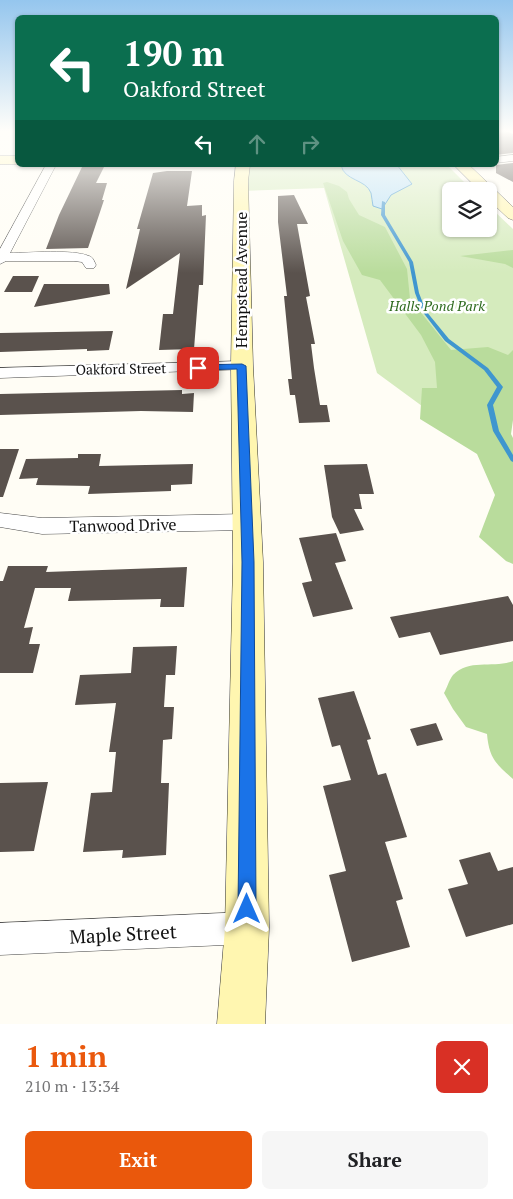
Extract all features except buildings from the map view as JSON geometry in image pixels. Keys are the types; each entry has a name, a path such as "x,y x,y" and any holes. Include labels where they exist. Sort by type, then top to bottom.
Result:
{"main road":[{"name":"Hempstead Avenue","path":"241,178 242,366 248,562 247,928 242,1024"},
{"path":"497,200 512,213"}],"street":[{"path":"1,259 45,178"},
{"path":"1,259 74,257 87,259 90,265"},
{"name":"Oakford Street","path":"0,372 242,366"},
{"name":"Tanwood Drive","path":"0,520 42,526 246,522"},
{"name":"Maple Street","path":"0,939 247,928"}],"green space":[{"name":"Halls Pond Park","path":"241,178 460,178 464,182 442,182 442,237 497,237 497,214 513,229 513,396 422,406 377,373 324,188 239,191"},
{"path":"327,182 339,186 347,192 359,215 385,227 407,269 410,299 451,350 488,347 508,355 513,350 513,420 511,434 513,438 513,564 506,561 479,537 495,495 477,454 420,419 422,388 437,388 435,362 421,335 380,280 362,275 343,241 323,183"},
{"path":"513,250 513,268 505,264 460,256"},
{"path":"513,661 513,779 494,760 487,734 466,727 444,693 453,675 460,670 474,665"}],"water":[{"path":"351,178 407,178 412,184 391,195 382,209 373,206 371,193 365,185"}],"waterway":[{"path":"383,202 383,215 411,262 417,293 424,311 447,340 486,369 500,387 490,405 496,431 513,460"}],"route":[{"path":"198,368 242,366 248,562 247,909"}]}
